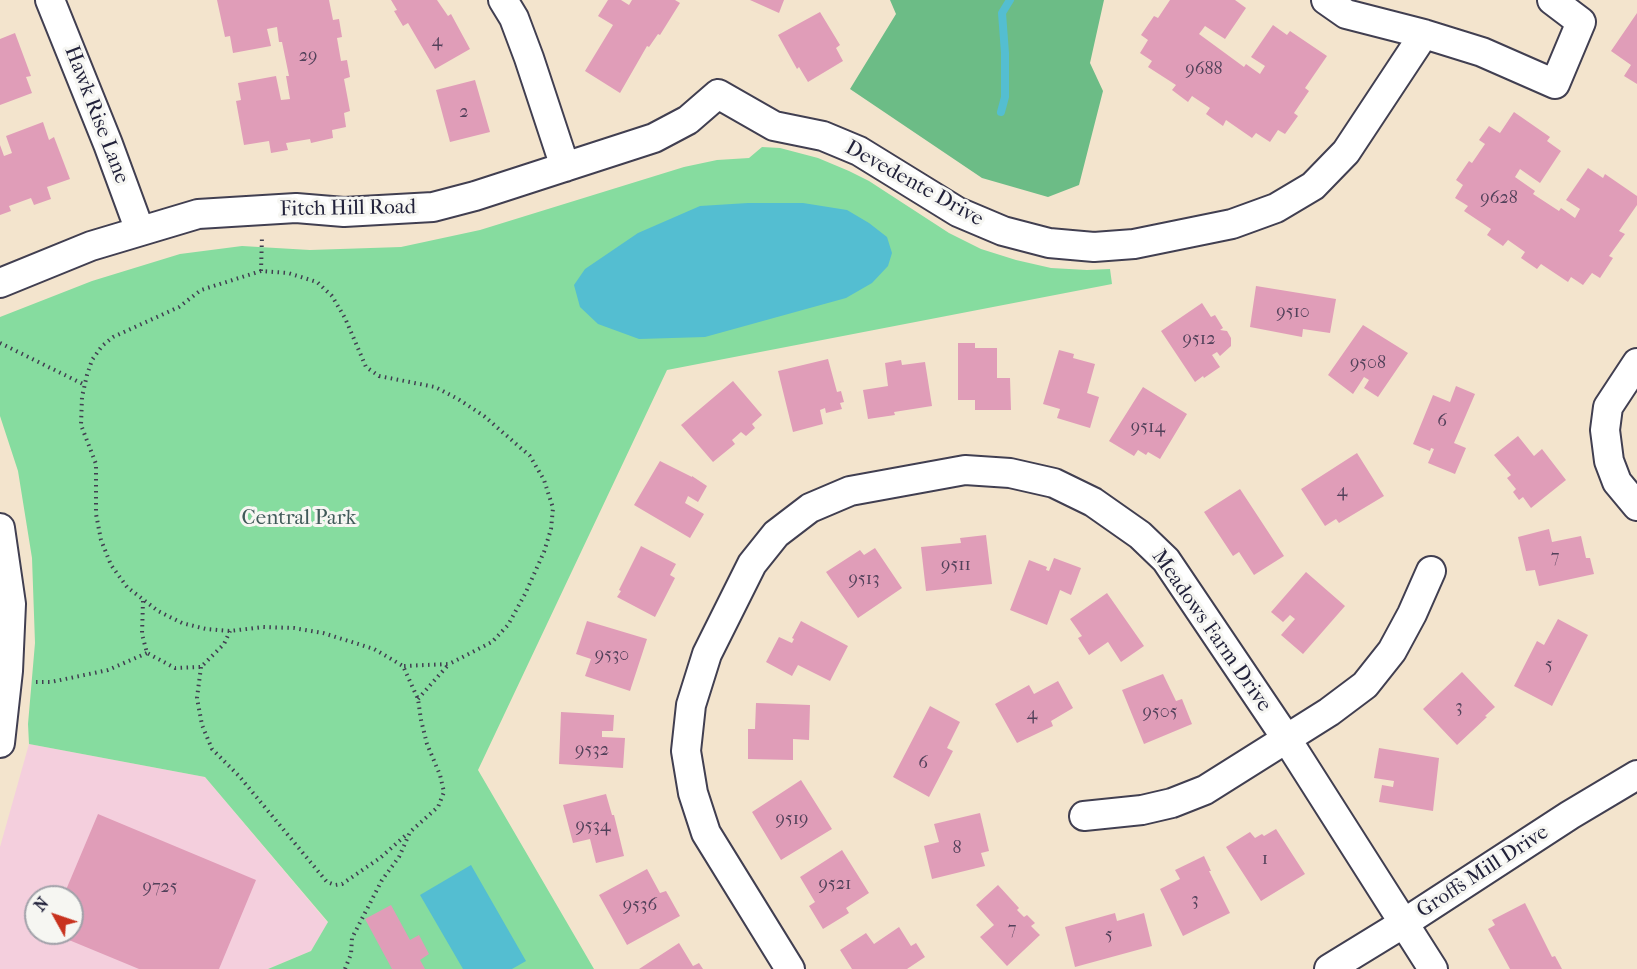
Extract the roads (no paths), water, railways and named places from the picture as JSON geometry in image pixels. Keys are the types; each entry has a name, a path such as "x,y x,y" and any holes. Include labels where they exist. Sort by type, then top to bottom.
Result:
{"street":[{"name":"Hawk Rise Lane","path":"50,0 140,231"},
{"path":"503,0 514,18 529,58 565,167"},
{"path":"1326,0 1346,14 1482,52 1556,84 1581,22 1552,0"},
{"name":"Devedente Drive","path":"718,94 774,126 823,136 859,151 958,212 1004,231 1049,243 1094,247 1134,243 1232,224 1276,208 1313,186 1346,152 1424,34"},
{"name":"Fitch Hill Road","path":"0,283 91,246 198,214 296,208 344,212 433,207 654,138 688,120 718,94"},
{"path":"1637,363 1608,407 1605,430 1609,461 1617,482 1637,506"},
{"name":"Meadows Farm Drive","path":"790,969 706,833 693,793 686,751 691,705 707,654 752,564 776,534 810,508 850,491 965,470 1010,473 1054,483 1093,502 1140,535 1166,560 1286,738 1433,969"},
{"path":"0,528 11,604 7,683 0,743"},
{"path":"1084,816 1142,810 1172,803 1205,790 1329,712 1365,685 1392,651 1431,571"},
{"name":"Groffs Mill Drive","path":"1329,969 1570,815 1637,775"}],"water":[{"path":"803,203 847,210 887,237 892,253 888,266 872,283 846,298 705,337 639,339 598,324 580,307 574,285 585,269 638,233 700,206"},
{"path":"471,865 526,961 512,969 463,969 420,895"}],"waterway":[{"path":"1001,112 1005,97 1002,13 1010,0"}],"park label":[{"name":"Central Park","path":"299,519"}]}
